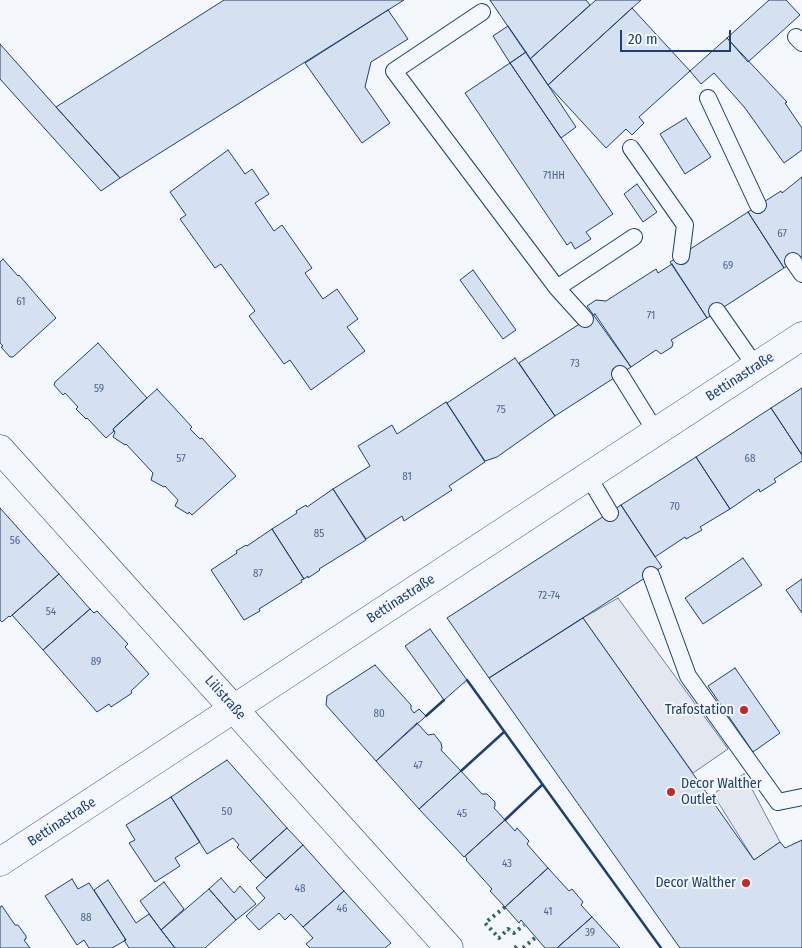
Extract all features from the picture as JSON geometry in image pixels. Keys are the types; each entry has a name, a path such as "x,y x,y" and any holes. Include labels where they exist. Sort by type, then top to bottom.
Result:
{"street":[{"name":"Bettinastraße","path":"0,862 802,336"},
{"name":"Lilistraße","path":"0,449 449,948"}],"lane":[{"path":"482,12 394,71 557,288 585,320"},
{"path":"708,98 758,206"},
{"path":"631,148 685,225 681,256"},
{"path":"557,288 634,238"},
{"path":"717,311 756,367"},
{"path":"620,374 656,432"},
{"path":"588,476 610,513"},
{"path":"651,575 688,676 778,802 802,797"}],"shaded area":[{"path":"618,598 728,749 693,773 583,618"},
{"path":"744,774 780,842 754,860 713,794"}],"building":[{"path":"224,0 404,0 120,178 56,107"},
{"path":"490,0 586,0 590,5 530,59"},
{"path":"596,0 641,0 548,85 530,59"},
{"path":"769,0 786,0 800,15 748,62 727,38"},
{"path":"632,8 690,71 639,117 644,123 632,135 626,129 606,148 548,85"},
{"path":"388,10 408,39 371,62 365,87 390,123 362,143 305,63"},
{"path":"508,26 526,52 510,63 493,36"},
{"path":"727,38 787,102 785,103 802,128 802,150 784,163 745,108 714,73 701,84 690,71"},
{"path":"0,44 120,178 101,191 0,79"},
{"path":"526,52 576,127 561,138 510,63"},
{"path":"510,63 613,214 586,232 591,239 575,249 571,242 567,245 465,93"},
{"path":"686,118 711,157 685,174 660,134"},
{"path":"228,150 245,174 252,169 269,194 255,203 274,231 282,225 312,268 305,273 323,299 337,289 358,319 347,327 365,351 311,390 290,360 284,364 249,316 255,311 221,264 215,268 180,219 186,215 170,192"},
{"path":"802,177 802,256 784,268 748,212 781,191 782,193"},
{"path":"637,184 657,212 643,222 624,194"},
{"path":"748,212 784,268 707,318 670,262"},
{"path":"3,259 56,318 13,357 10,357 1,347 3,346 0,343 0,262"},
{"path":"672,264 707,318 671,340 673,343 672,347 661,354 656,350 631,367 587,306 596,300 606,301 656,269 658,273"},
{"path":"473,270 516,330 503,339 460,280"},
{"path":"595,314 631,367 555,416 519,363"},
{"path":"98,343 147,398 113,429 114,431 106,438 76,409 78,407 65,393 63,395 54,385"},
{"path":"515,358 555,416 497,457 485,461 447,403"},
{"path":"802,388 802,455 771,408"},
{"path":"157,389 192,427 190,429 200,439 202,438 236,476 192,515 175,506 178,500 165,486 151,480 153,473 126,444 113,437 115,432 113,429"},
{"path":"446,402 485,462 449,486 452,490 404,521 402,516 366,539 333,489 370,466 358,446 392,425 397,434"},
{"path":"771,408 802,455 802,461 774,479 776,482 760,492 759,489 730,509 696,457"},
{"path":"696,457 730,509 700,527 702,530 686,539 685,537 655,557 621,505"},
{"path":"333,489 366,540 304,579 272,529 297,513 296,511 306,505 307,507"},
{"path":"621,505 662,567 489,678 447,618"},
{"path":"0,508 59,574 2,622 0,620"},
{"path":"272,529 304,579 259,609 260,611 244,620 211,570 237,553 236,551"},
{"path":"743,558 762,585 703,624 685,598"},
{"path":"59,574 90,609 43,650 12,615"},
{"path":"802,579 802,613 786,590"},
{"path":"90,609 94,613 97,611 128,644 125,647 149,674 131,691 132,693 111,707 109,704 97,712 43,650"},
{"path":"583,618 754,860 780,842 785,848 802,840 802,948 680,948 489,678"},
{"path":"430,629 467,680 444,700 405,646"},
{"path":"375,665 411,705 414,713 419,709 426,716 376,761 326,705 327,696"},
{"name":"Trafostation","path":"735,668 780,733 753,752 708,686"},
{"path":"417,723 428,735 434,734 441,743 441,750 461,771 419,809 376,761"},
{"path":"227,760 287,828 250,861 237,847 239,845 233,838 207,854 171,797"},
{"path":"461,771 482,794 487,794 495,802 494,808 505,820 464,857 419,809"},
{"path":"171,797 200,842 175,858 180,866 155,882 129,843 135,840 126,825"},
{"path":"505,820 515,831 517,828 529,841 527,844 548,868 505,907 490,891 492,889 466,860 465,856"},
{"path":"287,828 303,845 266,878 250,861"},
{"path":"303,845 344,891 303,927 291,914 285,920 279,913 259,930 246,916 265,898 256,888"},
{"path":"548,868 569,891 572,889 583,902 581,905 592,917 557,948 545,948 521,920 519,923 505,907"},
{"path":"221,878 234,893 240,886 256,904 236,920 209,889"},
{"path":"72,879 78,889 89,883 126,940 112,948 89,948 84,940 77,945 45,896"},
{"path":"108,880 136,923 149,914 175,948 129,948 124,940 126,940 94,890"},
{"path":"164,882 184,909 161,930 140,901"},
{"path":"209,889 236,920 205,948 175,948 161,930"},
{"path":"344,891 391,943 385,948 310,948 306,944 313,938 303,927"},
{"path":"2,906 15,925 18,925 26,936 24,940 30,948 0,948 0,907"},
{"path":"592,917 620,948 557,948"}],"hedge":[{"path":"505,907 485,923 499,938 508,929 514,933 524,925"},
{"path":"523,948 536,937"},
{"path":"515,948 517,946 520,948"}],"wall":[{"path":"467,680 661,948"},
{"path":"426,716 444,700"},
{"path":"461,771 504,732"},
{"path":"505,820 542,785"}],"place":[{"name":"Trafostation","path":"744,710"},
{"name":"Decor Walther Outlet","path":"671,792"},
{"name":"Decor Walther","path":"746,883"}]}
